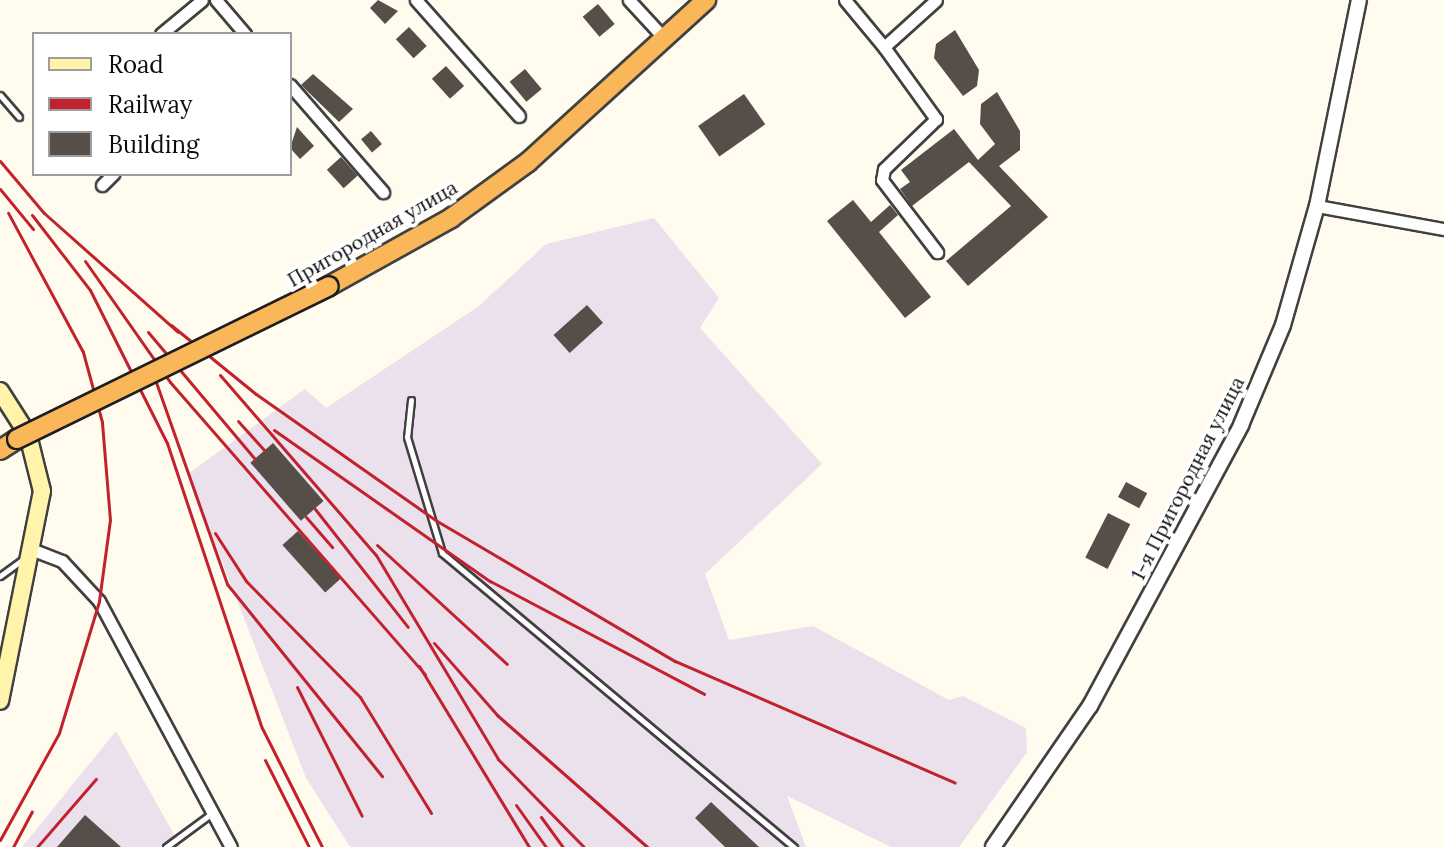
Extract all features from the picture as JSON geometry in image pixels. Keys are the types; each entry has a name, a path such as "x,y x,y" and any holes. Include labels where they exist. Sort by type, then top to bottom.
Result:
{"highway":[{"name":"Пригородная улица","path":"0,450 329,286 451,218 528,162 706,0"}],"main road":[{"path":"0,391 37,461 36,551 0,701"}],"street":[{"path":"163,32 202,0"},
{"path":"216,0 243,32"},
{"path":"416,0 519,116"},
{"path":"629,0 664,38"},
{"path":"845,0 884,47 936,119 884,169 882,180 937,252"},
{"path":"884,47 936,0"},
{"name":"1-я Пригородная улица","path":"993,847 1090,706 1241,425 1283,325 1317,206 1359,0"},
{"path":"292,87 383,192"},
{"path":"102,185 111,176"},
{"path":"1317,206 1444,229"},
{"path":"36,551 62,561 99,601 231,847"}],"lane":[{"path":"0,95 19,117"},
{"path":"411,400 407,437 442,553 794,847"},
{"path":"0,576 36,551"},
{"path":"0,635 13,649"},
{"path":"166,847 212,813"}],"shaded area":[{"path":"654,218 719,298 700,328 822,464 705,574 729,640 813,626 949,700 963,696 1026,728 1027,752 959,847 891,847 787,796 806,847 350,847 306,778 188,474 305,389 326,408 479,306 546,244"},
{"path":"116,731 181,847 22,847"}],"building":[{"path":"378,0 398,11 385,24 370,8"},
{"path":"598,4 615,24 599,37 583,17"},
{"path":"409,27 427,46 414,58 396,39"},
{"path":"955,30 979,70 977,86 963,96 934,58 936,44"},
{"path":"446,66 464,86 450,99 432,79"},
{"path":"525,69 542,89 526,102 510,82"},
{"path":"313,74 353,109 339,122 301,85"},
{"path":"997,92 1020,131 1020,150 999,166 1048,217 968,286 946,261 1011,206 969,162 912,206 900,189 910,182 901,170 954,129 978,160 995,144 980,124 981,104"},
{"path":"744,94 765,124 719,156 698,126"},
{"path":"297,127 314,146 300,159 292,150"},
{"path":"371,131 382,144 372,152 361,139"},
{"path":"341,157 358,176 344,188 327,170"},
{"path":"853,200 871,222 890,205 898,215 879,232 931,297 905,318 827,221"},
{"path":"587,305 603,323 570,353 554,335"},
{"path":"273,443 324,501 301,521 250,463"},
{"path":"1126,482 1147,493 1139,508 1118,497"},
{"path":"1108,513 1130,524 1108,569 1085,558"},
{"path":"298,531 341,579 325,593 282,545"},
{"path":"711,802 759,847 725,847 695,818"},
{"path":"85,815 121,847 57,847"}],"railway":[{"path":"0,161 44,213 178,332"},
{"path":"0,189 33,229"},
{"path":"0,840 59,733 99,601 110,520 102,422 83,352 8,213"},
{"path":"32,215 90,290 167,443 262,728 322,847"},
{"path":"85,261 170,382 425,674"},
{"path":"171,325 256,394 437,521 675,661 955,783"},
{"path":"148,332 255,459"},
{"path":"151,368 227,584 382,776"},
{"path":"220,375 376,555 498,759 584,847"},
{"path":"238,421 265,451"},
{"path":"274,430 490,581 704,694"},
{"path":"315,509 408,627"},
{"path":"306,517 332,547"},
{"path":"215,533 246,581 360,697 431,813"},
{"path":"377,545 507,664"},
{"path":"434,643 497,715 647,847"},
{"path":"419,666 529,847"},
{"path":"297,687 362,816"},
{"path":"265,760 309,847"},
{"path":"37,847 96,779"},
{"path":"516,805 546,847"},
{"path":"13,847 32,812"},
{"path":"541,817 563,847"}]}
